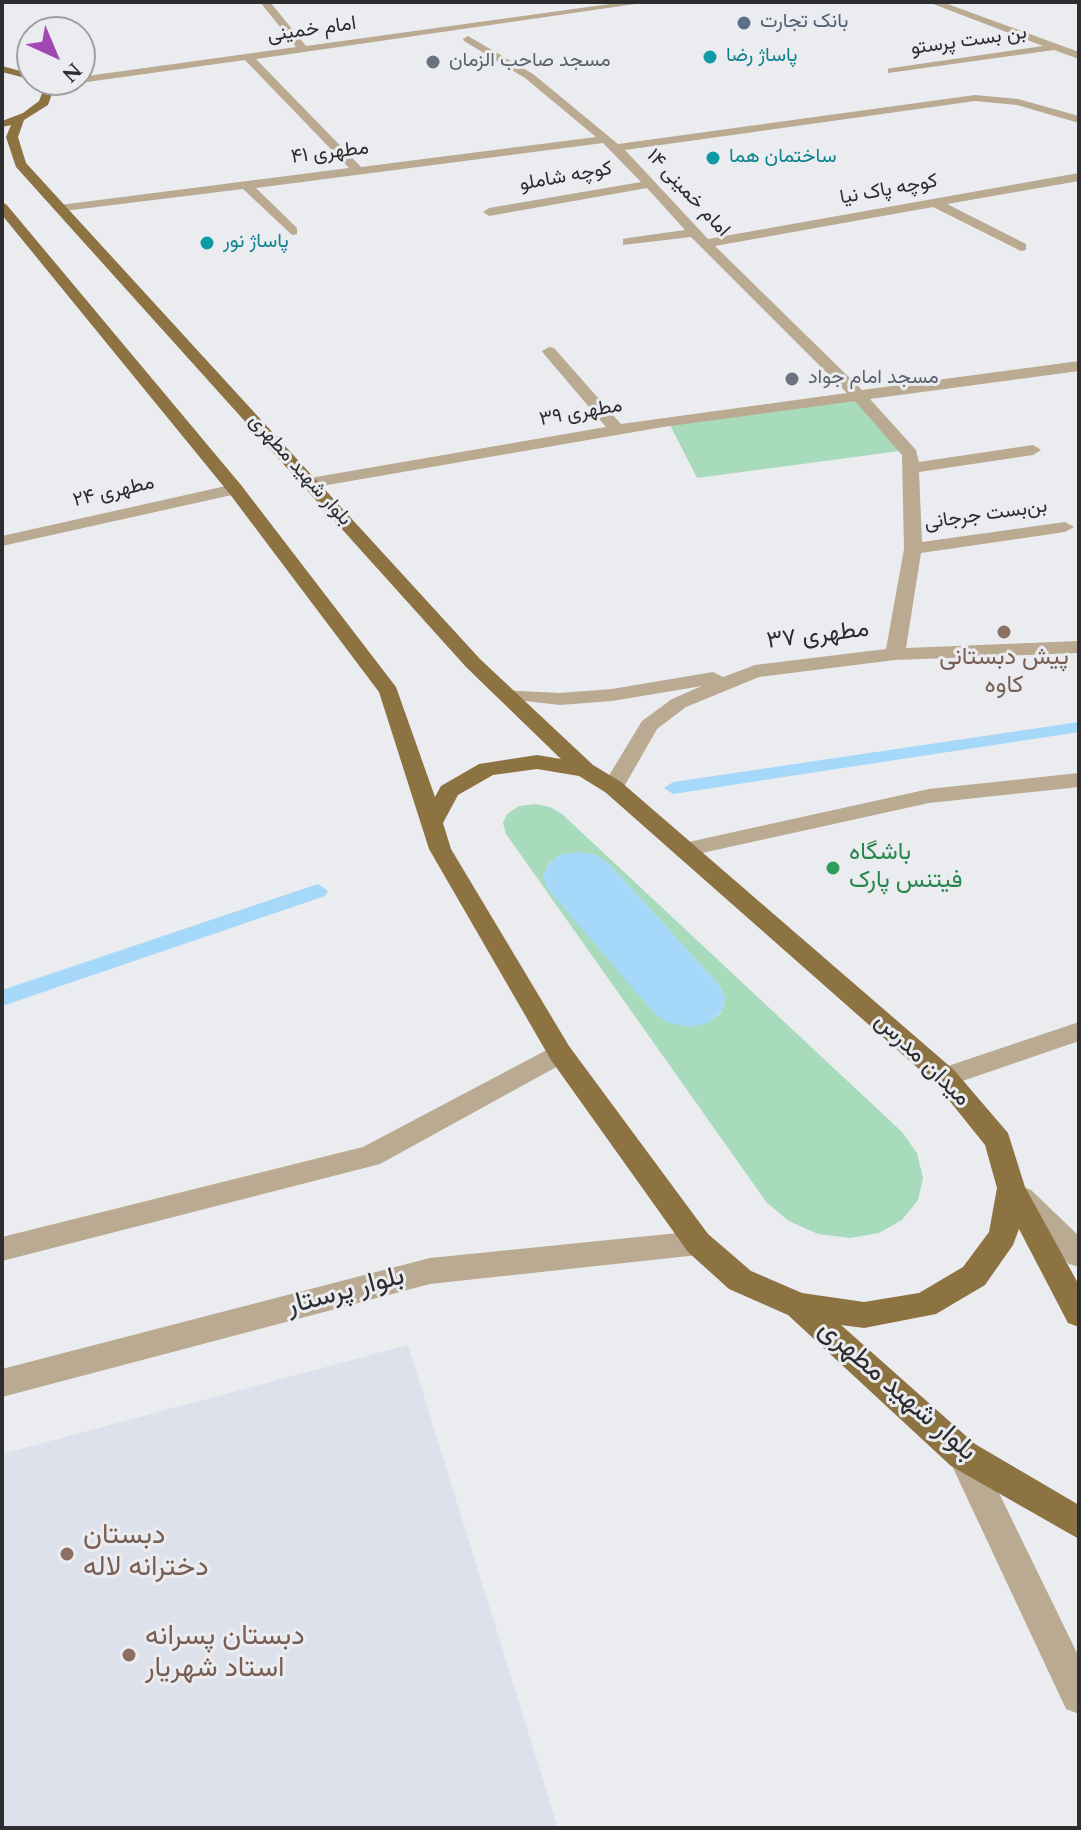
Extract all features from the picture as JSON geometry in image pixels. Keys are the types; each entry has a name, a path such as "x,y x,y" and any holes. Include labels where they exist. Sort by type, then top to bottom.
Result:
{"main road":[{"path":"2,125 19,119 44,103 48,96"},
{"name":"بلوار شهید مطهری","path":"19,119 12,137 20,164 473,663 585,770"},
{"path":"2,207 235,489 389,691 432,823"},
{"name":"میدان مدرس","path":"537,762 585,770 613,787 945,1077 998,1141 1011,1188 1003,1236 974,1276 925,1305 864,1315 799,1306 740,1280 698,1243 560,1053 440,849 432,823 449,791 487,769 537,762"},
{"path":"1011,1188 1079,1314"},
{"name":"بلوار شهید مطهری","path":"799,1306 963,1455 1079,1523"}],"street":[{"path":"265,2 304,50"},
{"name":"امام خمینی","path":"96,78 644,2"},
{"path":"936,3 953,2"},
{"path":"936,3 1079,56"},
{"name":"امام خمینی ۱۴","path":"468,39 529,76 611,144 705,244 860,397 910,454 912,468"},
{"name":"بن بست پرستو","path":"892,71 1051,48"},
{"path":"248,57 358,171"},
{"name":"مطهری ۴۱","path":"60,209 975,98 1018,102 1079,120"},
{"name":"کوچه پاک نیا","path":"705,244 1079,177"},
{"name":"کوچه شاملو","path":"489,212 650,184"},
{"path":"246,185 292,231"},
{"path":"935,203 1021,247"},
{"path":"628,242 695,232"},
{"path":"549,351 617,430"},
{"name":"مطهری ۳۹","path":"310,483 617,430 1079,366"},
{"path":"895,654 913,549 912,468 1033,450"},
{"name":"مطهری ۲۴","path":"2,541 235,489"},
{"name":"بن‌بست جرجانی","path":"913,549 1065,527"},
{"name":"مطهری ۳۷","path":"613,787 649,725 679,703 755,671 895,654 1079,647"},
{"path":"506,694 560,699 612,695 755,671"},
{"path":"684,850 929,796 1079,780"},
{"path":"945,1077 1079,1031"},
{"path":"2,1249 370,1156 560,1053"},
{"path":"1011,1188 1079,1255"},
{"name":"بلوار پرستار","path":"2,1383 430,1271 698,1243"},
{"path":"963,1455 1079,1696"}],"shaded area":[{"path":"408,1345 558,1828 2,1828 2,1454"}],"green space":[{"path":"855,400 900,451 697,478 670,425"},
{"path":"535,804 562,814 902,1132 917,1153 923,1178 918,1200 902,1220 879,1233 850,1238 818,1234 789,1221 767,1203 506,834 503,823 507,814 519,806","holes":["560,855 609,864 719,985 725,999 721,1013 707,1023 543,876 548,864"]}],"water":[{"path":"578,852 596,855 609,864 719,985 725,999 721,1012 708,1023 689,1027 669,1023 654,1013 547,888 543,876 548,864 560,855"}],"waterway":[{"path":"673,788 1079,727"},
{"path":"2,998 318,891"}],"place":[{"name":"بانک تجارت","path":"744,23"},
{"name":"پاساژ رضا","path":"710,57"},
{"name":"مسجد صاحب الزمان","path":"433,62"},
{"name":"ساختمان هما","path":"713,158"},
{"name":"پاساژ نور","path":"207,243"},
{"name":"مسجد امام جواد","path":"792,379"},
{"name":"پیش دبستانی کاوه","path":"1004,632"},
{"name":"باشگاه فیتنس پارک","path":"833,868"},
{"name":"دبستان دخترانه لاله","path":"67,1554"},
{"name":"دبستان پسرانه استاد شهریار","path":"129,1655"}]}
